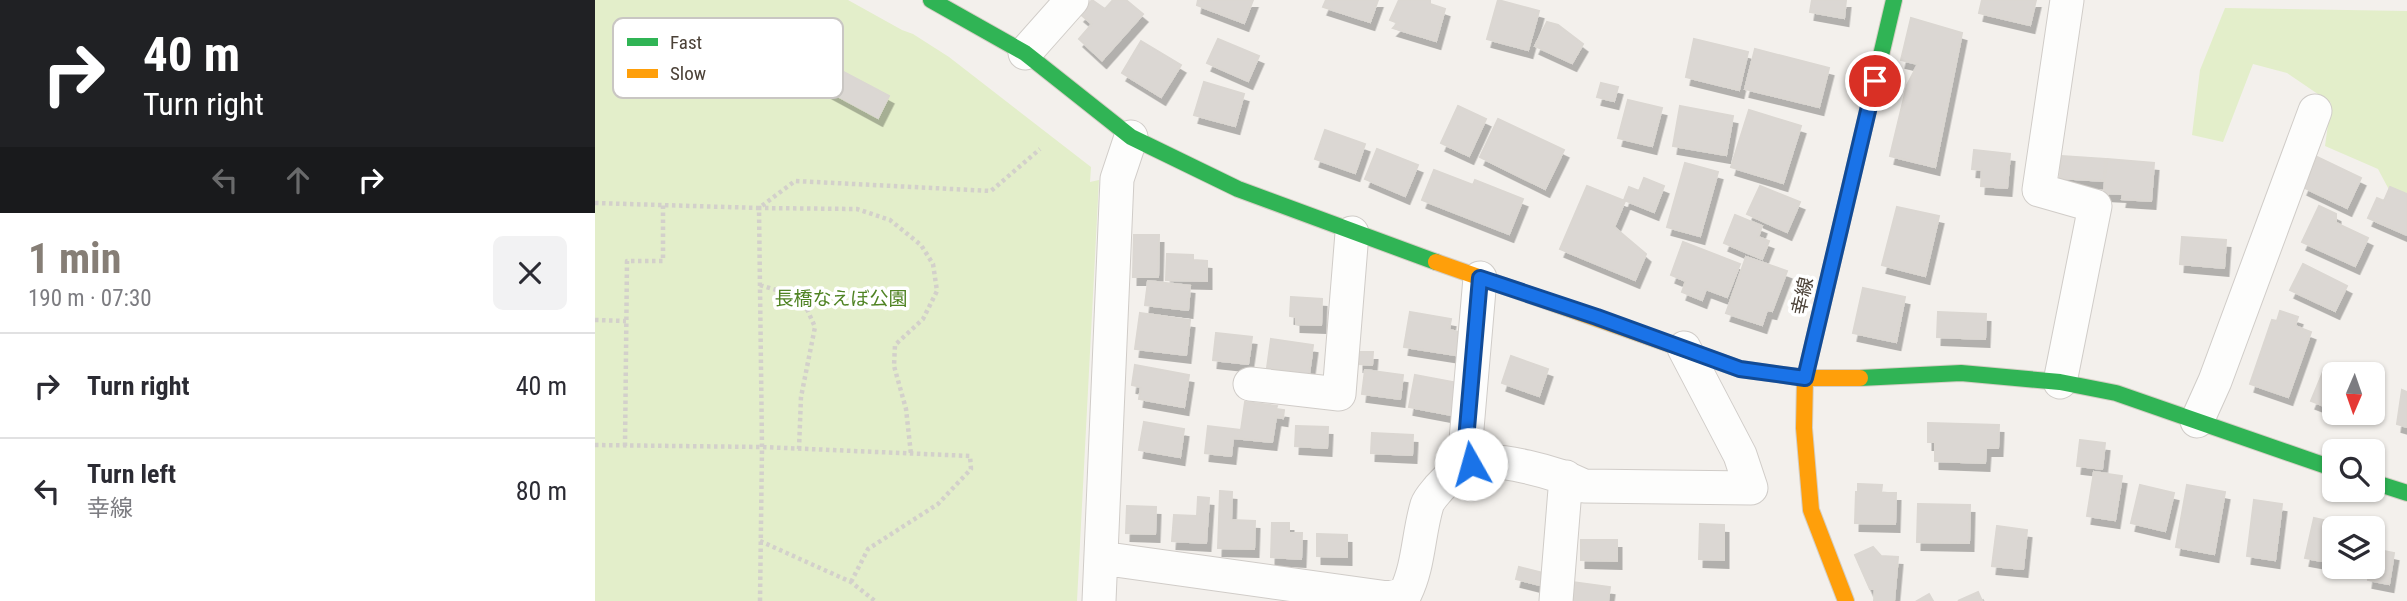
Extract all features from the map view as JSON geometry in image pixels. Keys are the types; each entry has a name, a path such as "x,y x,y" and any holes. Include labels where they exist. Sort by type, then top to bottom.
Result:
{"street":[{"path":"931,0 1025,53 1131,137 1238,189 1352,233 1740,369 1805,378 1961,373 2060,382 2116,393 2322,464"},
{"path":"1025,53 1072,0"},
{"name":"幸線","path":"1846,601 1838,587 1811,510 1804,428 1805,378 1894,0"},
{"path":"2060,382 2095,206 2039,190 2067,0"},
{"path":"2197,421 2215,381 2315,111"},
{"path":"1099,601 1117,179 1131,137"},
{"path":"1250,384 1339,394 1352,233"},
{"path":"1471,464 1466,440 1480,278"},
{"path":"1101,558 1388,598 1405,594 1414,577 1428,503 1447,479 1471,464 1493,463 1531,468 1566,477 1584,486 1751,488 1740,455 1684,348"},
{"path":"1556,601 1566,477"},
{"path":"2385,486 2407,493"}],"path":[{"path":"759,208 795,181 992,191 1040,149"},
{"path":"595,203 857,209 890,220 921,244 933,264 937,290 923,319 895,345 894,366 907,409 911,453"},
{"path":"625,446 627,261 663,261 663,205"},
{"path":"759,208 762,447 759,601"},
{"path":"760,285 802,298 815,327 801,397 799,449"},
{"path":"595,320 626,321"},
{"path":"595,445 762,447 970,456 971,470 938,504 868,549 851,582"},
{"path":"760,541 851,582 875,601"}],"green space":[{"name":"長橋なえぼ公園","path":"595,0 848,0 913,34 949,57 1091,167 1090,182 1099,180 1077,601 595,601"},
{"path":"2225,8 2407,11 2407,218 2404,218 2378,169 2325,146 2331,103 2287,73 2253,64 2223,142 2192,135 2200,70"}],"building":[{"path":"1092,0 1105,9 1113,0 1126,0 1143,14 1102,60 1079,39 1092,24 1080,14"},
{"path":"1198,0 1253,0 1244,23 1197,5"},
{"path":"1326,0 1378,0 1370,22 1323,7"},
{"path":"1399,0 1430,0 1430,4 1445,9 1436,41 1393,28 1398,23 1390,20"},
{"path":"1498,0 1539,11 1528,50 1487,39"},
{"path":"1812,0 1846,0 1844,18 1810,12"},
{"path":"1982,0 2036,0 2030,25 1979,13"},
{"path":"1911,18 1962,33 1935,167 1890,156 1907,85 1918,64 1901,60"},
{"path":"1547,22 1558,25 1583,44 1572,63 1535,46"},
{"path":"1218,39 1259,56 1248,81 1207,63"},
{"path":"1694,39 1748,52 1739,90 1686,77"},
{"path":"1141,41 1181,65 1161,97 1122,73"},
{"path":"1755,49 1829,68 1819,107 1745,89"},
{"path":"843,72 889,96 878,118 841,98"},
{"path":"1204,82 1244,94 1235,126 1194,115"},
{"path":"1601,83 1618,87 1614,101 1597,97"},
{"path":"1628,100 1662,108 1652,146 1618,138"},
{"path":"1458,106 1486,119 1469,156 1441,143"},
{"path":"1680,106 1733,116 1726,155 1673,146"},
{"path":"1749,110 1801,126 1783,183 1731,167"},
{"path":"1498,119 1564,150 1545,189 1480,157"},
{"path":"1325,130 1365,144 1355,173 1315,159"},
{"path":"1377,149 1418,165 1405,196 1365,179"},
{"path":"1974,150 2010,154 2007,188 1981,186 1982,170 1972,169"},
{"path":"2061,156 2105,159 2104,181 2060,178"},
{"path":"2317,157 2361,178 2347,208 2303,187"},
{"path":"2107,159 2154,163 2151,201 2122,199 2123,194 2104,193"},
{"path":"1685,163 1718,172 1700,236 1667,227"},
{"path":"1434,170 1473,185 1475,180 1523,199 1509,234 1422,200"},
{"path":"1644,178 1664,186 1654,212 1624,200 1629,187 1639,191"},
{"path":"1587,186 1625,201 1614,227 1646,254 1635,280 1560,249"},
{"path":"1760,186 1800,202 1787,232 1747,214"},
{"path":"2390,187 2407,194 2407,235 2368,218 2377,198 2384,201"},
{"path":"2319,206 2336,214 2336,223 2368,238 2355,266 2302,242"},
{"path":"1897,207 1939,216 1925,276 1882,265"},
{"path":"1735,215 1762,226 1758,237 1769,241 1762,259 1724,243"},
{"path":"1134,235 1159,235 1158,277 1133,277"},
{"path":"2182,237 2226,240 2224,268 2180,264"},
{"path":"1683,242 1740,264 1727,297 1706,289 1702,300 1682,292 1686,281 1671,275"},
{"path":"1167,254 1193,255 1193,260 1207,261 1207,281 1166,280"},
{"path":"1746,257 1787,271 1772,311 1767,310 1762,325 1726,313"},
{"path":"2303,264 2347,286 2335,311 2290,290"},
{"path":"1148,281 1190,286 1188,310 1145,305"},
{"path":"1863,288 1905,297 1896,342 1853,333"},
{"path":"1291,297 1322,299 1321,325 1296,324 1296,317 1290,316"},
{"path":"2280,311 2298,317 2295,326 2311,332 2288,397 2250,384 2272,320 2277,321"},
{"path":"1410,312 1451,319 1449,330 1459,332 1456,355 1404,347"},
{"path":"1938,312 1986,314 1985,339 1937,337"},
{"path":"1140,313 1190,320 1186,355 1135,349"},
{"path":"1216,333 1252,337 1248,364 1213,360"},
{"path":"1271,339 1313,345 1309,374 1267,368"},
{"path":"1359,352 1373,352 1372,365 1359,364"},
{"path":"1511,356 1548,369 1539,396 1502,383"},
{"path":"1135,365 1189,375 1184,407 1139,399 1141,387 1132,385"},
{"path":"1365,370 1403,375 1400,399 1362,394"},
{"path":"2322,374 2322,405 2311,401"},
{"path":"1415,375 1458,383 1452,415 1409,407"},
{"path":"2402,390 2407,392 2407,427 2397,424"},
{"path":"1245,402 1277,406 1276,409 1284,410 1283,418 1276,417 1272,442 1233,438 1231,456 1205,453 1208,426 1241,430"},
{"path":"1144,422 1184,429 1180,457 1139,450"},
{"path":"1928,423 1999,425 1998,448 1986,448 1985,463 1935,461 1935,442 1928,442"},
{"path":"1296,426 1328,427 1327,448 1295,446"},
{"path":"1372,433 1413,435 1412,455 1371,453"},
{"path":"2080,440 2105,443 2102,469 2077,466"},
{"path":"2094,472 2122,476 2115,520 2087,516"},
{"path":"1858,484 1882,485 1881,493 1896,493 1895,524 1855,523"},
{"path":"2140,485 2174,493 2165,531 2131,523"},
{"path":"2187,485 2225,492 2214,554 2176,547"},
{"path":"1220,491 1232,492 1231,520 1255,521 1254,549 1218,548"},
{"path":"1198,497 1209,498 1206,543 1172,541 1174,515 1197,516"},
{"path":"2254,500 2282,504 2275,560 2247,556"},
{"path":"1918,504 1970,505 1969,543 1917,542"},
{"path":"1127,506 1156,507 1155,534 1126,533"},
{"path":"2314,518 2322,520 2322,561 2305,558"},
{"path":"1272,523 1289,523 1289,533 1302,533 1301,559 1271,557"},
{"path":"1700,524 1724,525 1724,560 1699,559"},
{"path":"1997,526 2027,530 2023,569 1992,566"},
{"path":"1317,534 1347,535 1347,557 1317,556"},
{"path":"1581,540 1617,540 1617,561 1581,560"},
{"path":"1873,547 1881,556 1898,557 1894,601 1874,601 1875,589 1870,589 1855,555"},
{"path":"2385,551 2394,553 2389,584 2368,580 2385,579"},
{"path":"1519,567 1543,573 1540,585 1516,579"},
{"path":"1572,582 1610,587 1608,601 1570,601"},
{"path":"1978,592 1982,601 1958,601"},
{"path":"1929,594 1933,601 1917,601"}],"traffic: fast":[{"path":"931,0 1025,53 1131,137 1238,189 1436,262"},
{"path":"1827,285 1894,0"},
{"path":"1860,378 1961,373 2060,382 2116,393 2322,464"},
{"path":"2385,486 2407,493"}],"traffic: slow":[{"path":"1436,262 1740,369 1805,378 1860,378"},
{"path":"1827,285 1805,378 1804,428 1811,510 1846,601"}],"route":[{"path":"1471,464 1466,440 1480,278 1740,369 1805,378 1875,81"}]}
